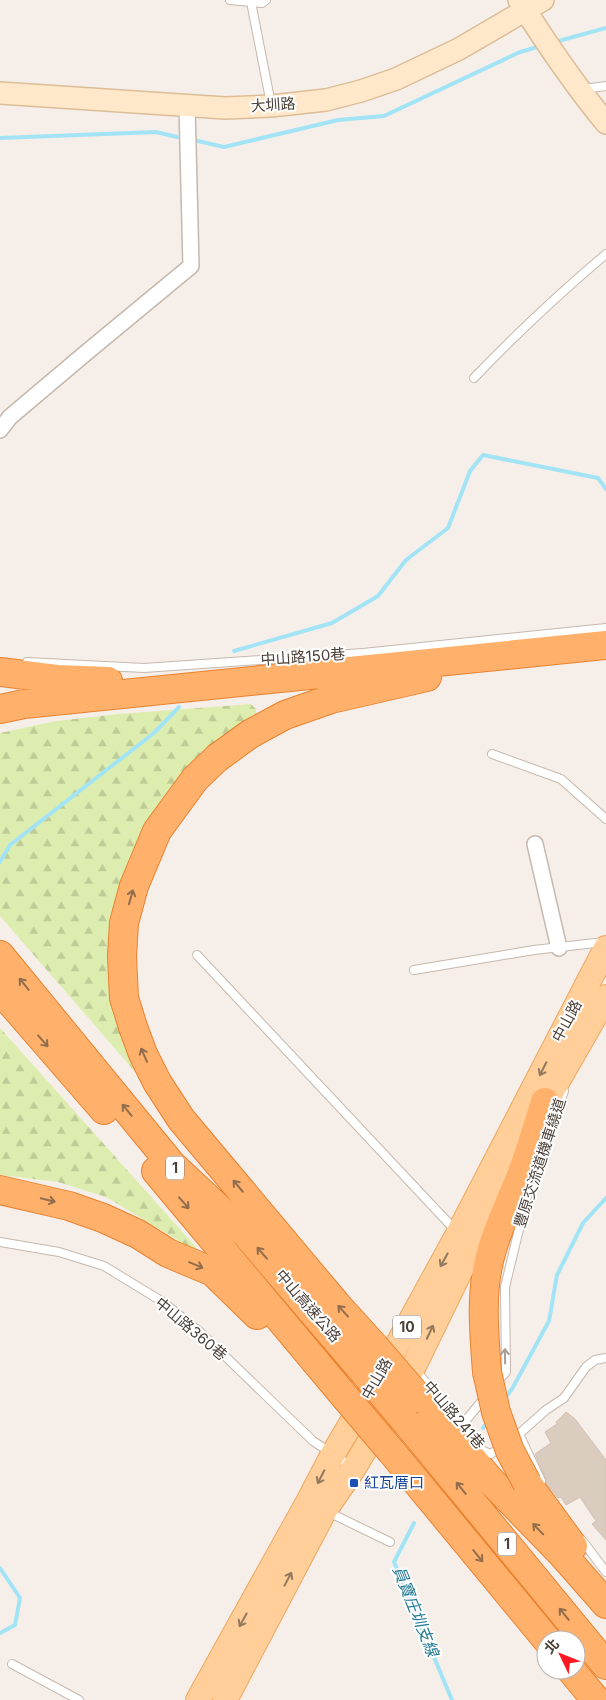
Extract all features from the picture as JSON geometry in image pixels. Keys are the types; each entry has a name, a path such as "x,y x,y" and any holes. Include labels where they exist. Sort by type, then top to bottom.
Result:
{"highway":[{"path":"0,710 24,704 606,645"},
{"path":"0,725 74,710 427,677 606,663"},
{"path":"10,667 57,679 169,684 184,687"},
{"path":"427,677 331,699 286,715 250,734 217,758 195,779 157,831 137,879 124,923 122,956 124,998 140,1045 158,1082 181,1119 337,1305 392,1358 419,1398 491,1481 562,1554 606,1604"},
{"name":"中山高速公路","path":"0,955 172,1165 246,1234 392,1358 408,1423 606,1665"},
{"name":"中山高速公路","path":"0,990 195,1215 539,1630"},
{"path":"549,1113 502,1218 490,1255 485,1292 484,1327 487,1372 496,1412 510,1451 537,1487 606,1589"},
{"path":"0,1190 69,1206 103,1218 138,1234 168,1253 213,1272 252,1310 276,1337 316,1363"},
{"path":"579,1680 596,1700"}],"main road":[{"name":"中山路","path":"225,1700 317,1506 333,1454 392,1358 606,948"},
{"name":"中山路","path":"198,1700 317,1506 354,1468 392,1358 476,1241 505,1179 549,1113 582,1038 606,997"}],"street":[{"name":"大圳路","path":"0,93 225,108 271,106 326,100 396,79 459,49 530,3"},
{"path":"530,3 539,31 552,52 579,90 606,123"},
{"path":"0,430 10,418 191,266 187,105"},
{"path":"535,844 559,948"}],"lane":[{"path":"230,0 262,3 266,0"},
{"path":"251,2 271,106"},
{"path":"579,90 606,86"},
{"path":"474,378 520,330 606,254"},
{"name":"中山路150巷","path":"10,667 144,668 363,653 606,628"},
{"path":"492,754 561,779 606,818"},
{"path":"414,970 534,950 606,942"},
{"path":"197,955 458,1234"},
{"name":"豐原交流道機車繞道","path":"463,1424 506,1372 504,1287 532,1180"},
{"name":"中山路360巷","path":"0,1242 59,1252 104,1266 162,1302 200,1332 313,1441 354,1468"},
{"name":"中山路241巷","path":"392,1358 463,1424 483,1451 491,1454 564,1398 586,1367 595,1360 606,1358"},
{"path":"519,1434 537,1487"},
{"path":"317,1506 390,1542"},
{"path":"578,1535 606,1572"},
{"path":"12,1664 79,1700"}],"green space":[{"path":"251,704 256,709 256,717 219,742 116,930 156,1096 0,916 0,733 56,721 118,714"},
{"path":"0,1028 196,1249 186,1245 106,1197 58,1182 0,1175"}],"building":[{"path":"566,1412 575,1419 606,1460 606,1540 592,1524 596,1521 580,1497 566,1505 561,1497 558,1498 546,1483 535,1454 551,1443 545,1432 557,1424 556,1422"}],"waterway":[{"path":"555,42 606,28"},
{"path":"198,141 224,147 338,120 384,116 520,52 541,46"},
{"path":"0,138 156,132 177,137"},
{"path":"234,651 332,623 378,596 406,560 448,528 470,471 483,455 598,478 606,489"},
{"path":"0,862 10,845 154,733 179,707"},
{"path":"505,1398 512,1389 549,1321 557,1275 583,1223 606,1198"},
{"path":"483,1428 489,1420"},
{"name":"員寶庄圳支線","path":"414,1523 394,1562 452,1700"},
{"path":"0,1568 20,1598 15,1625 0,1633"}],"place":[{"name":"紅瓦厝口","path":"354,1483"}]}
